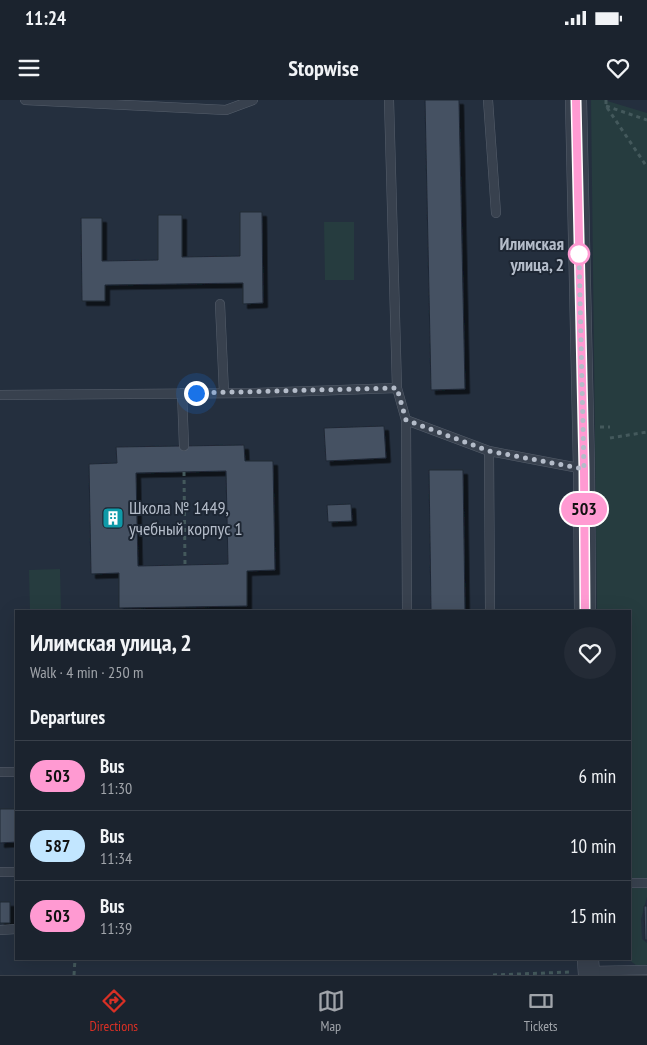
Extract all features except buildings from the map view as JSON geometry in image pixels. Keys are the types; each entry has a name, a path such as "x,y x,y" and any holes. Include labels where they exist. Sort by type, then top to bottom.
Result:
{"street":[{"path":"576,100 585,610"}],"lane":[{"path":"25,100 226,110 253,100"},
{"path":"389,100 397,388 406,420 407,610"},
{"path":"488,100 496,213"},
{"path":"220,304 224,393"},
{"path":"0,395 224,393 397,388"},
{"path":"182,393 184,446"},
{"path":"406,420 489,451 584,469"},
{"path":"489,451 490,610"},
{"path":"0,772 15,772"},
{"path":"0,872 15,872"},
{"path":"631,883 647,883"},
{"path":"0,930 15,929"},
{"path":"589,968 647,970"}],"path":[{"path":"606,100 606,106 647,167"},
{"path":"606,106 647,120"},
{"path":"610,438 647,432"},
{"path":"184,472 185,565"},
{"path":"74,975 75,960"},
{"path":"494,975 589,968"}],"green space":[{"path":"591,100 604,100 647,113 647,897 641,919 642,939 647,943 646,965 637,966 629,960 631,960 631,610 597,610"},
{"path":"324,222 354,222 354,280 325,280"},
{"path":"60,569 61,610 30,610 29,570"}],"bus line":[{"name":"503","path":"576,100 585,610"}],"place":[{"name":"Илимская улица, 2","path":"579,254"},
{"name":"Школа № 1449, учебный корпус 1","path":"113,518"}],"route":[{"path":"196,393 397,388 406,420 489,451 584,469 579,254"}]}
